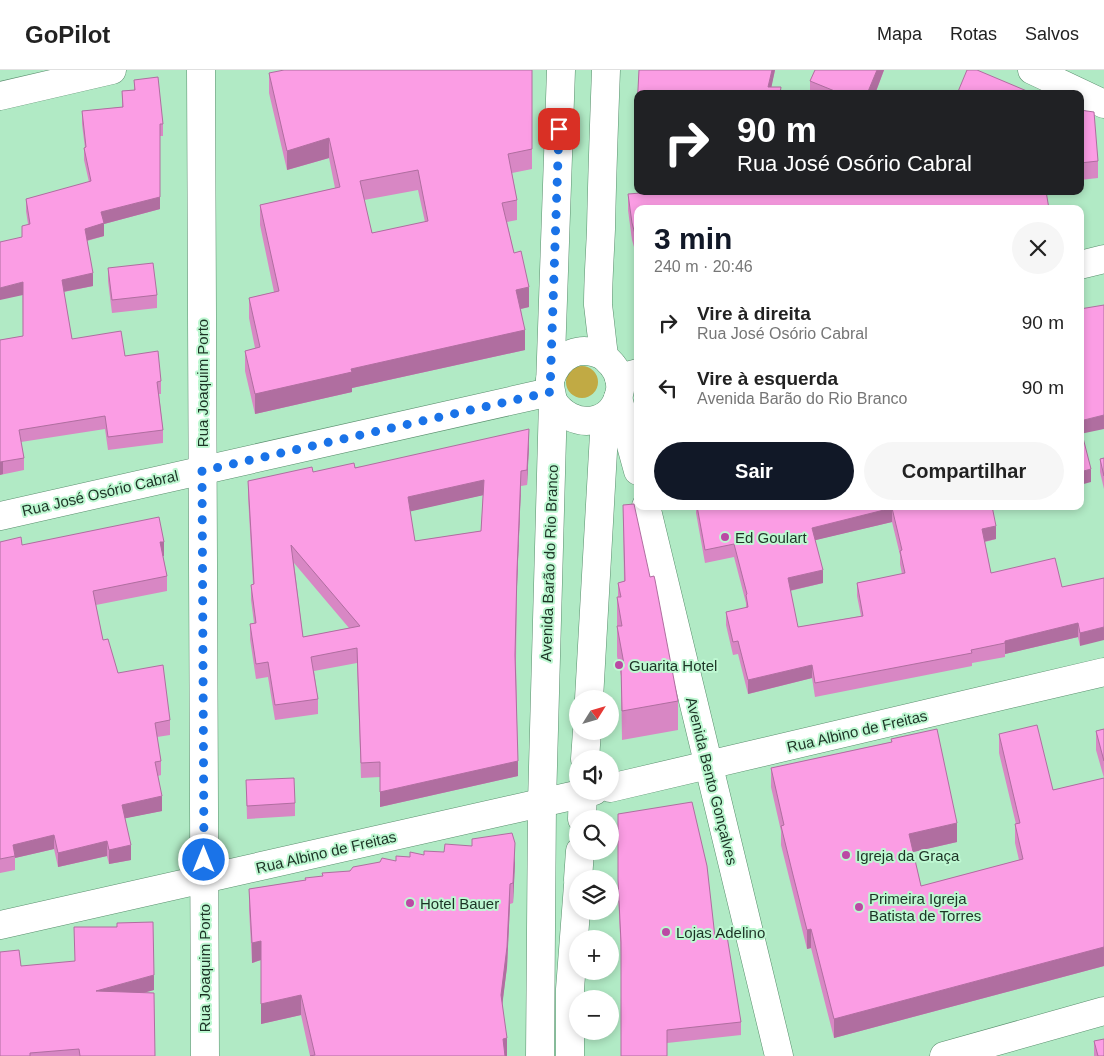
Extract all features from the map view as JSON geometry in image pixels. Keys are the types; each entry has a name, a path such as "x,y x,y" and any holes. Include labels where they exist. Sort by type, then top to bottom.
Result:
{"street":[{"path":"0,96 112,70"},
{"name":"Rua Joaquim Porto","path":"200,70 204,1056"},
{"name":"Avenida Barão do Rio Branco","path":"540,1056 542,803 551,391 561,70"},
{"path":"606,70 598,306 634,455"},
{"path":"1032,70 1074,90"},
{"path":"1084,95 1104,104"},
{"path":"1084,263 1104,259"},
{"path":"590,690 617,384 589,351 572,354 558,364 551,391 558,409 566,416 576,420 591,421 617,384"},
{"name":"Rua José Osório Cabral","path":"0,516 551,391"},
{"name":"Avenida Bento Gonçalves","path":"647,510 779,1056"},
{"name":"Rua Albino de Freitas","path":"619,786 1104,672"},
{"name":"Rua Albino de Freitas","path":"0,925 542,803 575,800"},
{"path":"570,1056 570,989 575,920"},
{"path":"944,1056 1104,1010"}],"shaded area":[{"path":"582,366 593,371 598,382 593,393 582,398 571,393 566,382 571,371"}],"building":[{"path":"284,70 532,70 532,149 508,154 517,200 502,203 514,253 521,251 529,287 516,290 525,330 351,369 352,372 255,394 245,351 260,347 249,298 279,291 260,205 340,187 329,138 287,151 269,73","holes":["418,170 428,221 372,233 360,181"]},
{"path":"639,70 772,70 768,87 781,87 781,90 638,90"},
{"path":"815,70 877,70 869,90 832,90 810,81"},
{"path":"967,70 977,70 1024,90 959,90"},
{"path":"158,77 163,124 160,124 160,197 101,212 104,223 85,229 93,273 62,280 72,339 121,331 125,356 158,351 161,381 157,382 163,430 108,437 105,416 19,430 24,458 0,462 0,340 23,336 23,282 0,288 0,242 22,237 22,226 30,224 26,199 91,181 84,148 86,147 82,111 123,107 122,91 135,90 134,80"},
{"path":"1084,111 1094,112 1098,161 1084,163"},
{"path":"628,194 1047,195 1048,205 634,205 634,230"},
{"path":"153,263 157,295 112,300 108,268"},
{"path":"1104,305 1104,415 1084,420 1084,308"},
{"path":"529,429 527,470 521,471 517,571 515,655 518,761 380,792 380,762 361,763 357,648 311,657 318,699 275,705 268,662 256,664 250,624 256,623 251,585 254,584 248,481 312,467 313,472 354,463 355,468","holes":["484,480 481,531 415,541 408,497","291,545 360,626 303,637"]},
{"path":"1084,442 1091,469 1084,471"},
{"path":"1104,458 1104,476 1100,459"},
{"path":"634,504 650,577 654,576 655,580 678,701 622,711 621,665 624,664 617,626 622,626 617,597 621,597 618,583 625,581 623,505"},
{"path":"698,510 884,510 812,528 823,570 788,578 798,627 863,616 857,583 905,573 900,551 902,550 892,510 993,510 996,526 982,529 991,573 1055,558 1062,587 1104,578 1104,627 1080,633 1078,623 1005,641 1005,643 971,650 972,653 815,683 812,665 748,680 738,641 733,642 726,612 748,607 747,594 734,544 705,550"},
{"path":"159,517 164,542 160,542 167,576 93,591 103,640 108,639 118,673 163,665 170,720 155,723 161,761 155,762 162,796 122,805 131,845 109,850 107,841 58,853 54,835 13,845 15,856 0,859 0,542 21,537 22,545"},
{"path":"1037,725 1053,790 1104,778 1104,947 834,1019 811,929 807,930 793,875 781,826 784,825 771,768 892,742 891,739 937,729 957,823 909,834 921,886 1023,859 1015,824 1020,823 999,734"},
{"path":"1104,729 1104,761 1096,731"},
{"path":"294,778 295,803 247,806 246,780"},
{"path":"692,802 707,866 715,937 727,936 741,1022 667,1030 667,1056 621,1056 619,814"},
{"path":"512,833 515,843 513,883 510,884 507,947 501,995 507,1038 503,1039 505,1056 310,1056 315,1055 301,995 261,1004 261,941 252,943 249,889 306,880 305,878 323,876 322,873 350,871 353,867 380,862 382,858 396,861 396,856 410,857 410,852 424,855 424,851 444,852 445,844 472,846 472,839"},
{"path":"153,922 154,975 96,991 154,993 155,1056 80,1056 79,1049 30,1053 30,1056 0,1056 0,952 19,950 21,966 75,961 74,927 117,927 117,923"},
{"path":"1104,1039 1104,1056 1098,1056 1094,1041"}],"place":[{"name":"Ed Goulart","path":"725,537"},
{"name":"Guarita Hotel","path":"619,665"},
{"name":"Igreja da Graça","path":"846,855"},
{"name":"Hotel Bauer","path":"410,903"},
{"name":"Primeira Igreja Batista de Torres","path":"859,907"},
{"name":"Lojas Adelino","path":"666,932"}],"route":[{"path":"204,860 202,471 550,392 559,129"}]}
